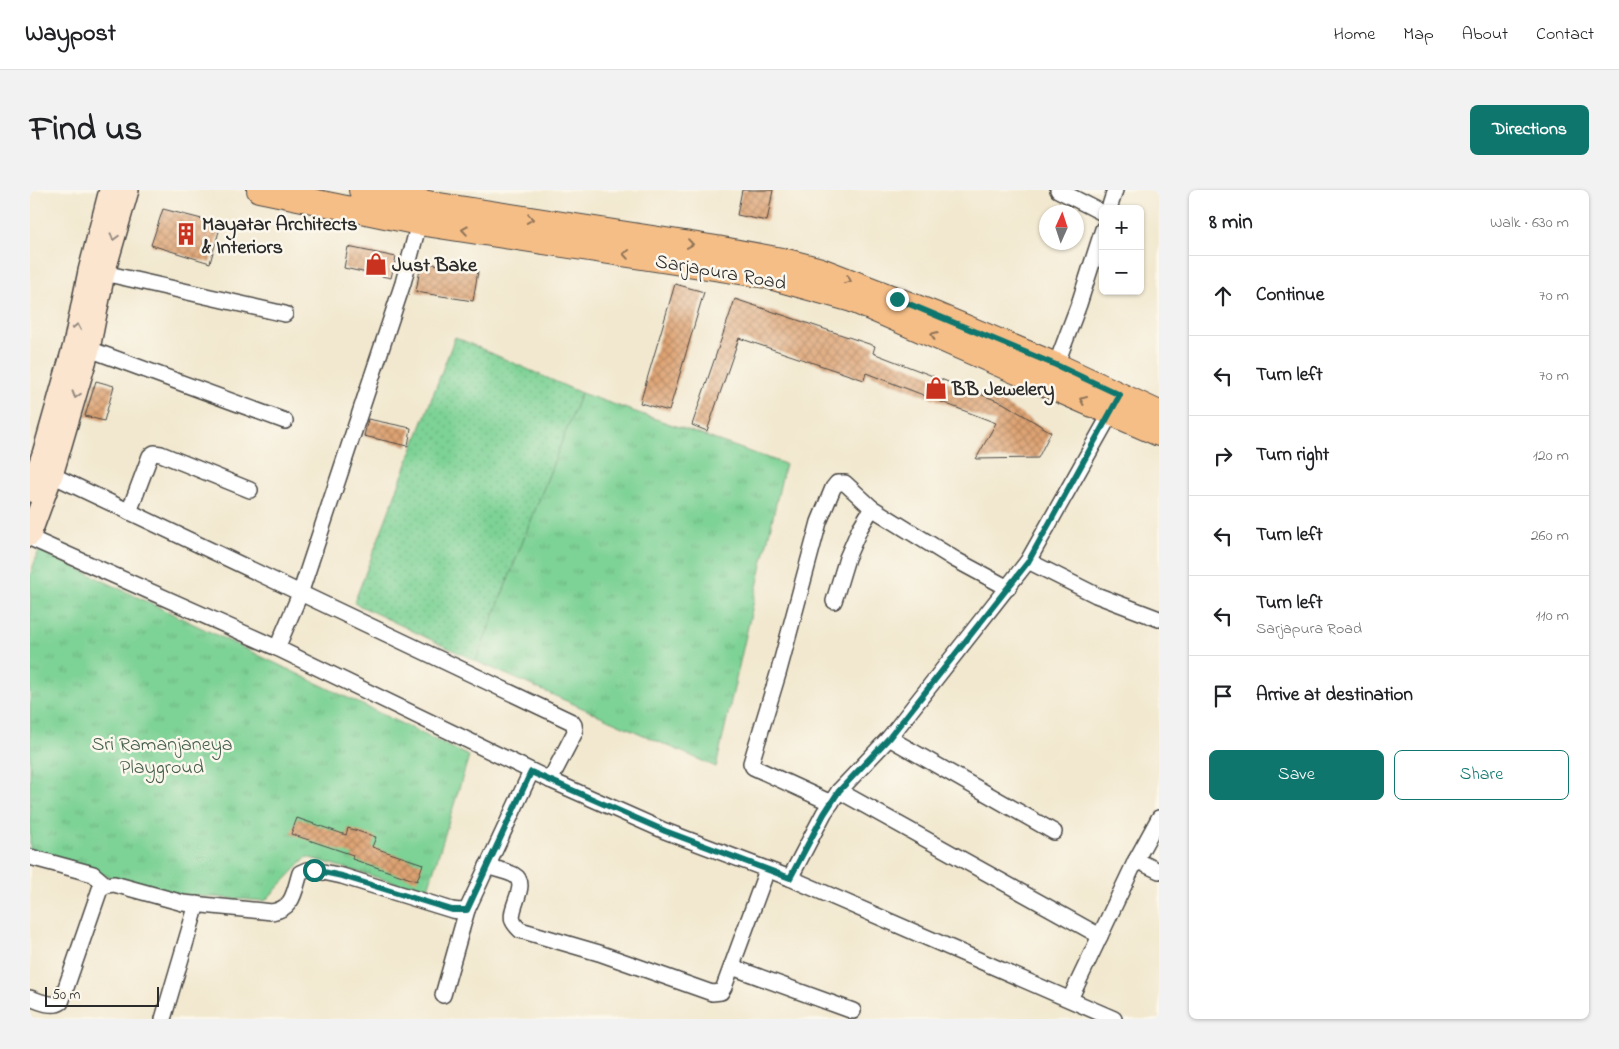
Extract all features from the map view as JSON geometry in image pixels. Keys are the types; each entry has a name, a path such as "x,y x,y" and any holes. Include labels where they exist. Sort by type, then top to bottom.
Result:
{"main road":[{"path":"30,492 37,451 74,345 89,271 110,190"},
{"path":"30,536 52,475 89,349 104,273 128,190"},
{"name":"Sarjapura Road","path":"259,190 420,223 766,276 852,300 1116,404 1159,412"},
{"name":"Sarjapura Road","path":"361,190 433,204 717,248 786,261 829,272 1056,365 1159,434"}],"street":[{"path":"1058,190 1099,211"},
{"path":"1110,205 1115,190"},
{"path":"278,648 300,594 403,283 420,223"},
{"path":"1056,365 1079,304 1099,242"},
{"path":"104,273 285,314"},
{"path":"89,349 284,421"},
{"path":"790,878 835,797 889,738 1028,562 1116,404"},
{"path":"129,512 150,456 154,453 161,454 250,490"},
{"path":"52,475 572,722 575,732 550,780"},
{"path":"1008,588 956,560 872,508 845,483 837,483 833,488 819,522 778,674 751,764 753,767 835,797 1100,936"},
{"path":"834,601 847,558 860,528 872,508"},
{"path":"30,536 278,648 531,772 665,831 790,878 1114,1019"},
{"path":"1028,562 1096,595 1159,618"},
{"path":"889,738 1054,832"},
{"path":"442,995 467,910 531,772"},
{"path":"1070,999 1136,860 1159,818"},
{"path":"30,857 93,874 106,885"},
{"path":"1136,860 1159,871"},
{"path":"487,866 515,875 519,880 519,889 512,915 513,921 520,930 599,953 712,993 721,992 724,987 767,870"},
{"path":"30,998 51,1005 57,1005 61,1002 100,890 106,885 114,884 183,903 272,912 286,908 300,873 307,870 342,876 452,910 467,910"},
{"path":"163,1019 197,904"},
{"path":"732,967 853,1011"}],"green space":[{"path":"455,337 581,393 476,661 354,603"},
{"path":"581,393 785,464 716,767 476,661"},
{"name":"Sri Ramanjaneya Playgroud","path":"39,550 469,756 427,892 307,857 265,901 171,894 30,854 30,575"}],"building":[{"path":"742,190 773,190 767,221 737,215"},
{"name":"Mayatar Architects & Interiors","path":"163,209 221,224 210,263 151,245"},
{"path":"348,247 396,257 391,278 344,268"},
{"path":"421,262 478,271 473,301 416,292"},
{"path":"675,284 704,292 669,411 640,403"},
{"path":"735,299 875,346 873,353 1003,403 1051,432 1038,458 976,459 996,423 866,373 864,380 739,338 707,431 692,425"},
{"path":"96,381 114,386 104,421 85,416"},
{"path":"368,419 411,428 408,446 364,436"},
{"path":"297,818 346,835 348,828 376,837 372,847 423,864 417,881 352,859 353,855 291,834"}],"place":[{"name":"Mayatar Architects & Interiors","path":"186,234"},
{"name":"Just Bake","path":"376,264"},
{"name":"BB Jewelery","path":"936,388"}],"route":[{"path":"314,870 342,876 452,910 467,910 531,772 665,831 790,878 824,814 839,791 889,738 1028,562 1120,395 1056,365 897,299"}]}
